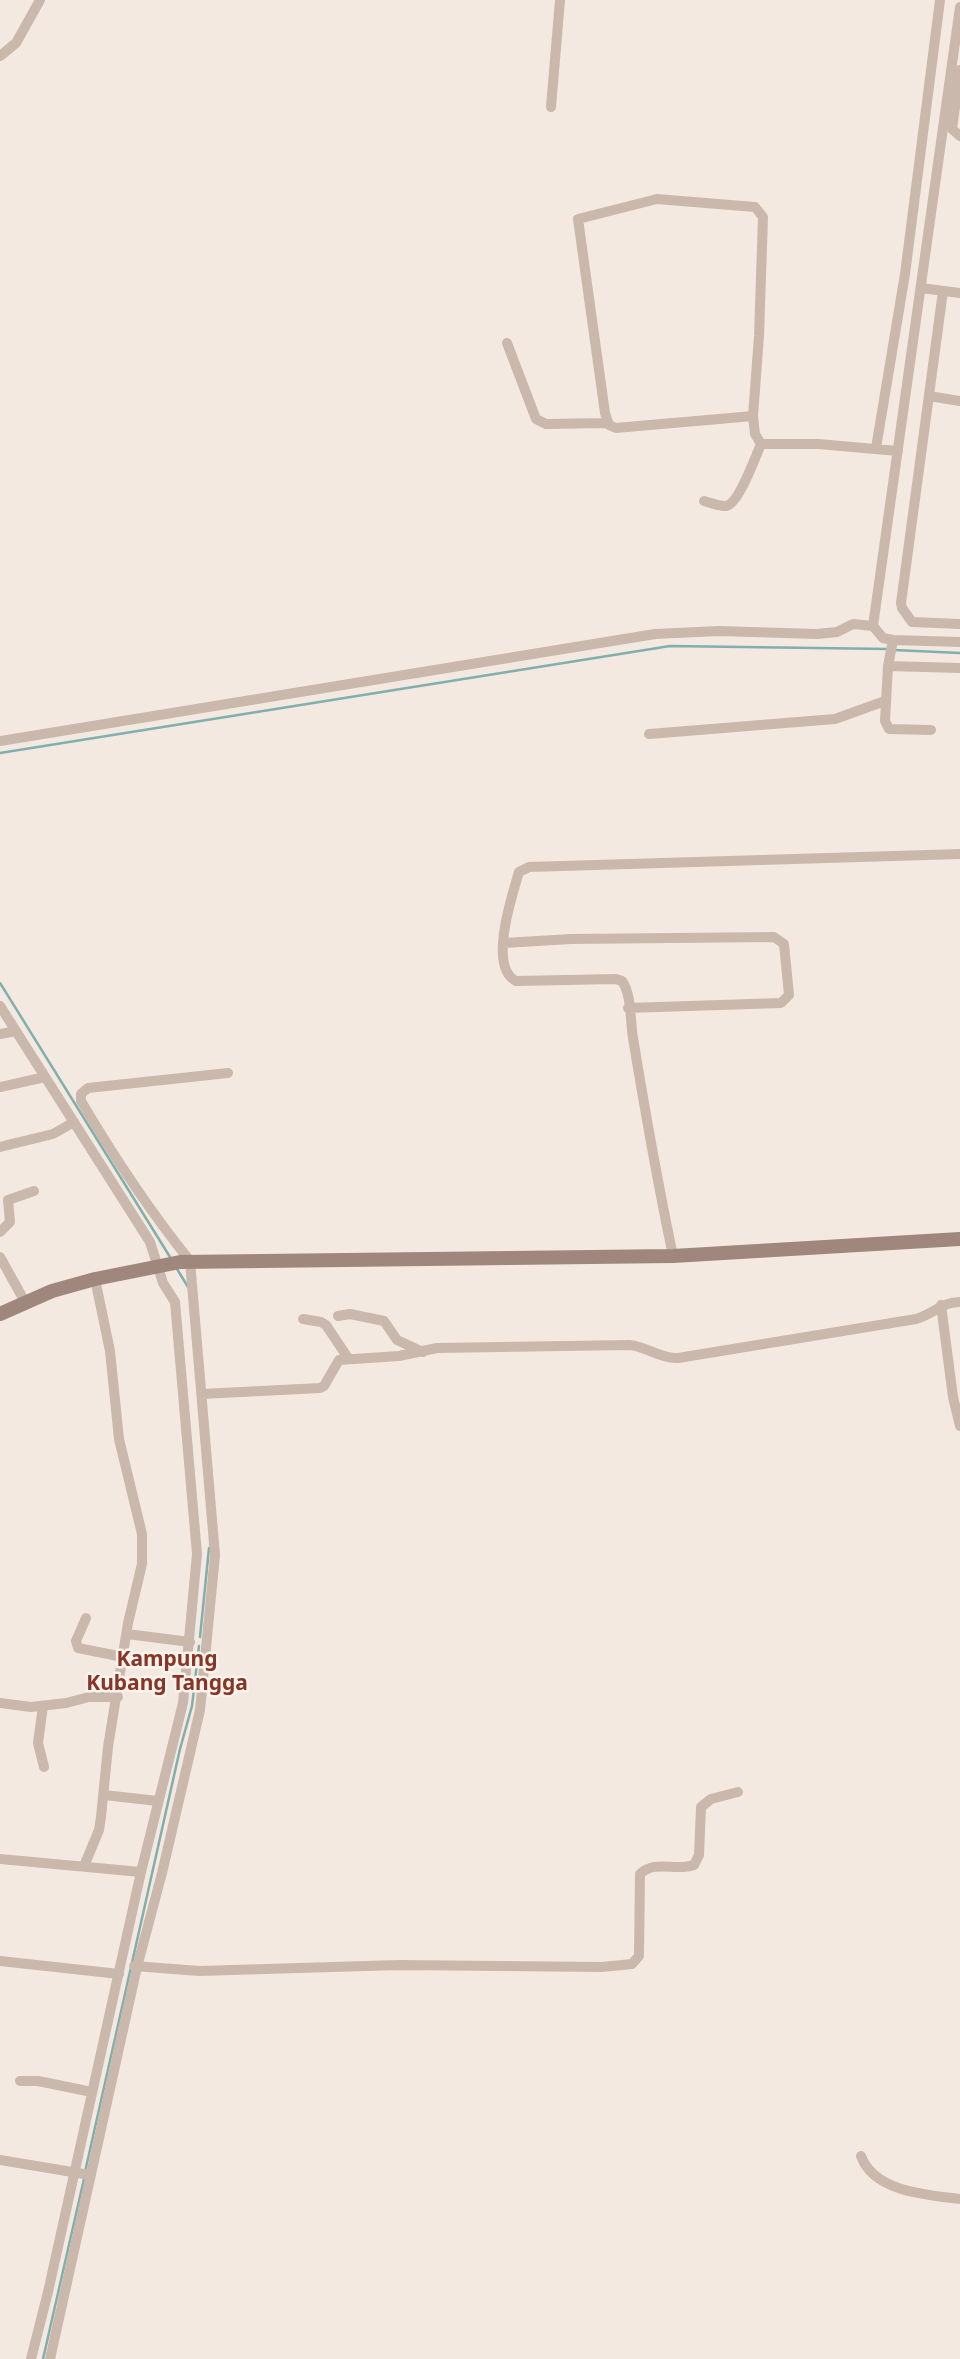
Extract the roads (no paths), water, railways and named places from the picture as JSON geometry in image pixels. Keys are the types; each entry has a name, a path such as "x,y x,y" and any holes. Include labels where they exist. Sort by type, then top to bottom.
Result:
{"street":[{"path":"0,56 16,43 40,0"},
{"path":"551,107 560,0"},
{"path":"876,448 905,274 940,0"},
{"path":"873,626 950,113 960,7"},
{"path":"960,70 950,113 952,129 960,136"},
{"path":"607,423 578,219 657,199 755,207 763,217 753,416 755,434 761,444"},
{"path":"922,288 960,293"},
{"path":"943,291 902,608 912,622 960,624"},
{"path":"507,343 536,419 546,424 607,423 616,428 753,416"},
{"path":"929,396 960,401"},
{"path":"761,444 898,451"},
{"path":"704,501 725,506 731,504 742,487 761,444"},
{"path":"0,741 655,634 719,631 817,634 837,632 853,624 873,626 883,638 892,643 960,642"},
{"path":"892,643 885,721 889,729 931,730"},
{"path":"889,662 960,668"},
{"path":"649,734 835,719 885,701"},
{"path":"673,1256 649,1139 627,989 622,981 616,979 513,979 504,968 504,943 507,917 519,872 526,867 960,853"},
{"path":"504,943 585,939 774,937 784,944 789,995 781,1003 628,1008"},
{"path":"0,1006 150,1242 161,1266 163,1283 172,1296 177,1310 197,1554 187,1720 158,1801 141,1872 127,1967 92,2092 82,2174 31,2359"},
{"path":"0,1034 16,1031"},
{"path":"50,2359 82,2174 127,1967 187,1720 215,1555 202,1394 185,1261 120,1166 81,1101 80,1094 88,1088 228,1073"},
{"path":"0,1087 45,1077"},
{"path":"0,1147 53,1134 74,1122"},
{"path":"0,1232 10,1222 8,1200 34,1191"},
{"path":"0,1314 52,1291 95,1279 185,1261 226,1263 673,1256 960,1239"},
{"path":"0,1257 25,1302"},
{"path":"84,1866 99,1830 108,1747 142,1564 142,1534 119,1439 112,1370 95,1279"},
{"path":"202,1394 320,1388 326,1383 337,1361 348,1358 399,1356 437,1348 629,1345 678,1359 916,1319 934,1312 941,1305 960,1302"},
{"path":"941,1305 953,1397 960,1426"},
{"path":"338,1316 359,1315 384,1321 397,1340 423,1352"},
{"path":"303,1319 326,1325 348,1358"},
{"path":"86,1618 76,1641 78,1648 123,1657"},
{"path":"127,1634 190,1642"},
{"path":"0,1703 43,1706 89,1697 118,1698"},
{"path":"43,1706 38,1743 44,1767"},
{"path":"0,1961 211,1971 399,1965 602,1967 632,1964 638,1961 639,1956 640,1874 654,1866 684,1867 694,1864 699,1855 701,1807 711,1799 738,1792"},
{"path":"104,1795 158,1801"},
{"path":"0,1859 141,1872"},
{"path":"20,2081 38,2081 92,2092"},
{"path":"861,2156 867,2169 886,2183 919,2193 960,2199"},
{"path":"0,2160 82,2174"}],"waterway":[{"path":"0,753 670,646 888,649"},
{"path":"894,650 960,653"},
{"path":"0,983 170,1257"},
{"path":"177,1269 188,1287"},
{"path":"200,1637 209,1548"},
{"path":"85,2172 192,1706 199,1646"},
{"path":"43,2359 84,2179"}],"district":[{"name":"Kampung Kubang Tangga","path":"167,1672"}]}
